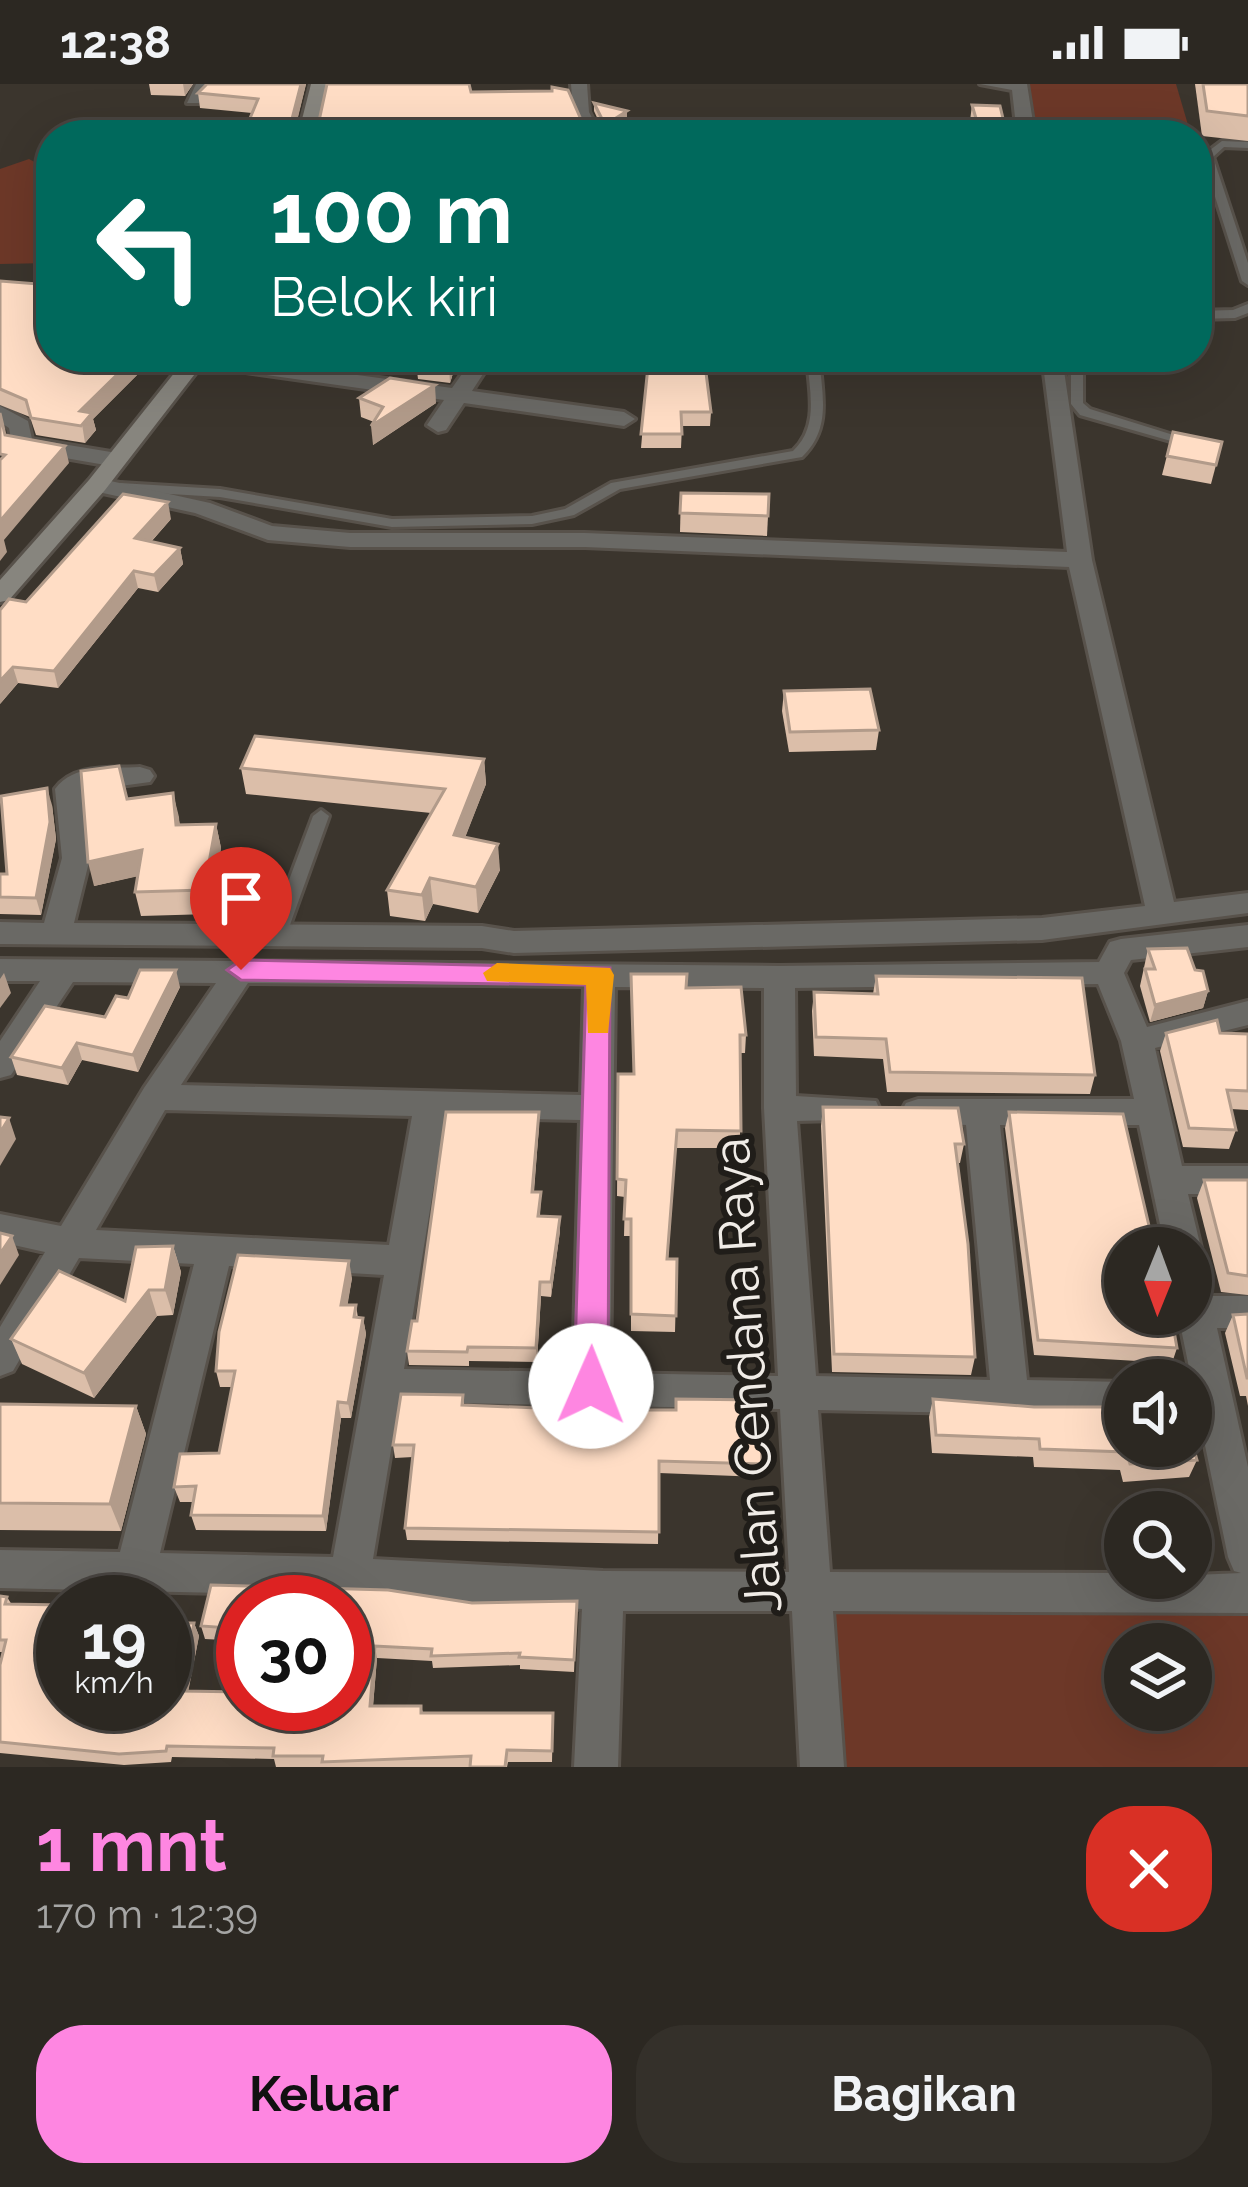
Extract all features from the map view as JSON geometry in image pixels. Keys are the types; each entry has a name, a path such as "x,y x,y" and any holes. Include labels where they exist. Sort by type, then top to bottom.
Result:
{"main road":[{"path":"311,120 319,84"},
{"path":"1,592 97,485 186,372"}],"street":[{"path":"579,84 585,120"},
{"path":"988,84 1020,85 1024,120"},
{"path":"292,372 624,419"},
{"path":"439,425 473,372"},
{"path":"1054,372 1080,560 1161,911"},
{"path":"0,412 20,426 22,444 117,460"},
{"path":"97,485 202,508 268,533 350,541 585,540 1080,560"},
{"path":"56,936 76,858 69,789 78,780 140,776"},
{"path":"0,933 514,942 1042,929 1248,903"},
{"path":"1179,1227 1137,1041 1109,973 1121,950 1248,937"},
{"path":"0,970 779,977 1109,973"},
{"path":"0,1360 156,1097 241,970"},
{"path":"0,1066 63,972"},
{"path":"591,1386 600,975"},
{"name":"Jalan Cendana Raya","path":"779,977 780,1108 822,1767"},
{"path":"1137,1041 1248,1013"},
{"path":"156,1097 430,1108 594,1108"},
{"path":"350,1575 430,1108"},
{"path":"780,1108 982,1114 1152,1112"},
{"path":"982,1114 1010,1396"},
{"path":"1170,1180 1248,1180"},
{"path":"0,1228 70,1244 403,1261"},
{"path":"135,1573 214,1250"},
{"path":"1212,1305 1248,1312"},
{"path":"385,1385 1104,1398"},
{"path":"1212,1432 1248,1557"},
{"path":"0,1569 242,1575"},
{"path":"372,1578 603,1591 813,1595 1248,1593"},
{"path":"596,1767 603,1591"}],"lane":[{"path":"1212,152 1222,144 1248,145"},
{"path":"1212,170 1248,281"},
{"path":"1212,315 1248,308"},
{"path":"97,485 220,493 392,523 532,520 568,512 616,486 797,454 812,443 818,428 813,372"},
{"path":"1077,372 1077,404 1084,412 1219,452"},
{"path":"277,936 321,816"}],"shaded area":[{"path":"1029,84 1176,84 1187,120 1035,120"},
{"path":"29,159 36,163 36,263 0,264 0,169"},
{"path":"807,1587 1248,1605 1248,1767 820,1767"}],"building":[{"path":"207,84 301,84 293,120 249,120 258,99 198,93"},
{"path":"327,84 469,84 471,92 568,90 581,120 319,120"},
{"path":"1203,84 1248,84 1248,116 1207,111"},
{"path":"594,103 627,111 613,120 602,120"},
{"path":"972,105 1000,106 1003,120 976,120"},
{"path":"0,281 36,284 36,372 120,372 80,411 92,413 81,426 31,418 26,400 0,389"},
{"path":"647,372 706,372 711,412 681,412 682,434 641,434"},
{"path":"390,378 435,385 371,426 383,407 359,398"},
{"path":"0,413 5,435 65,446 0,521 0,460 5,455 0,454"},
{"path":"1173,432 1222,442 1216,465 1167,456"},
{"path":"681,493 769,494 768,516 680,513"},
{"path":"123,494 168,502 135,538 180,548 154,575 134,571 54,671 13,667 0,681 0,610 9,599 26,602"},
{"path":"870,689 879,730 790,732 784,691"},
{"path":"255,736 484,759 454,835 498,844 476,887 430,878 422,895 387,890 445,789 241,768"},
{"path":"119,766 127,799 173,793 176,825 216,824 204,890 135,892 142,850 88,862 81,771"},
{"path":"47,788 50,822 36,898 0,897 0,874 7,874 1,796"},
{"path":"1187,948 1195,970 1203,971 1208,991 1155,1005 1145,969 1155,969 1148,949"},
{"path":"140,970 176,970 133,1055 77,1043 62,1068 11,1057 45,1006 105,1017 116,996 128,998"},
{"path":"631,974 687,974 686,988 741,987 746,1035 740,1035 741,1131 677,1130 667,1259 677,1259 676,1316 631,1314 631,1219 624,1219 626,1180 617,1179 618,1074 634,1074"},
{"path":"876,976 1082,978 1095,1075 890,1072 886,1039 816,1037 814,992 878,994"},
{"path":"1217,1020 1220,1033 1248,1034 1248,1091 1227,1090 1236,1130 1189,1128 1166,1033"},
{"path":"823,1107 958,1108 964,1144 955,1144 975,1357 834,1354"},
{"path":"446,1112 539,1112 532,1192 541,1192 538,1216 560,1217 551,1282 540,1282 536,1348 407,1351 412,1321 417,1321"},
{"path":"1009,1112 1123,1114 1149,1227 1104,1227 1104,1335 1175,1335 1177,1348 1038,1340"},
{"path":"1204,1180 1248,1180 1248,1276 1228,1273"},
{"path":"0,1233 12,1236 0,1254"},
{"path":"173,1246 165,1290 149,1290 84,1373 11,1339 59,1271 125,1301 136,1247"},
{"path":"238,1255 349,1261 341,1305 356,1305 354,1317 363,1318 348,1403 338,1402 323,1516 191,1515 196,1486 174,1487 180,1454 219,1453 235,1371 216,1371 219,1332"},
{"path":"1248,1314 1248,1378 1247,1378 1233,1315"},
{"path":"401,1394 463,1395 462,1405 588,1410 676,1410 676,1399 761,1400 762,1464 659,1461 659,1532 405,1528 414,1445 393,1445"},
{"path":"933,1399 1104,1407 1104,1451 1040,1449 1039,1439 936,1435"},
{"path":"0,1404 136,1406 110,1504 0,1503"},
{"path":"211,1585 216,1585 216,1627 201,1626"},
{"path":"372,1590 472,1603 577,1601 574,1660 519,1657 520,1653 431,1656 432,1649 375,1646 372,1682"},
{"path":"0,1596 7,1597 5,1604 36,1605 36,1731 192,1731 192,1691 216,1692 216,1731 372,1731 372,1706 421,1706 421,1713 553,1713 552,1751 507,1750 505,1767 470,1767 471,1756 322,1762 323,1756 273,1756 274,1748 167,1746 166,1751 119,1754 0,1742 0,1665 6,1640 0,1640"}],"slow traffic":[{"path":"497,973 600,975 598,1025"}],"route":[{"path":"241,970 600,975 591,1386"}]}
